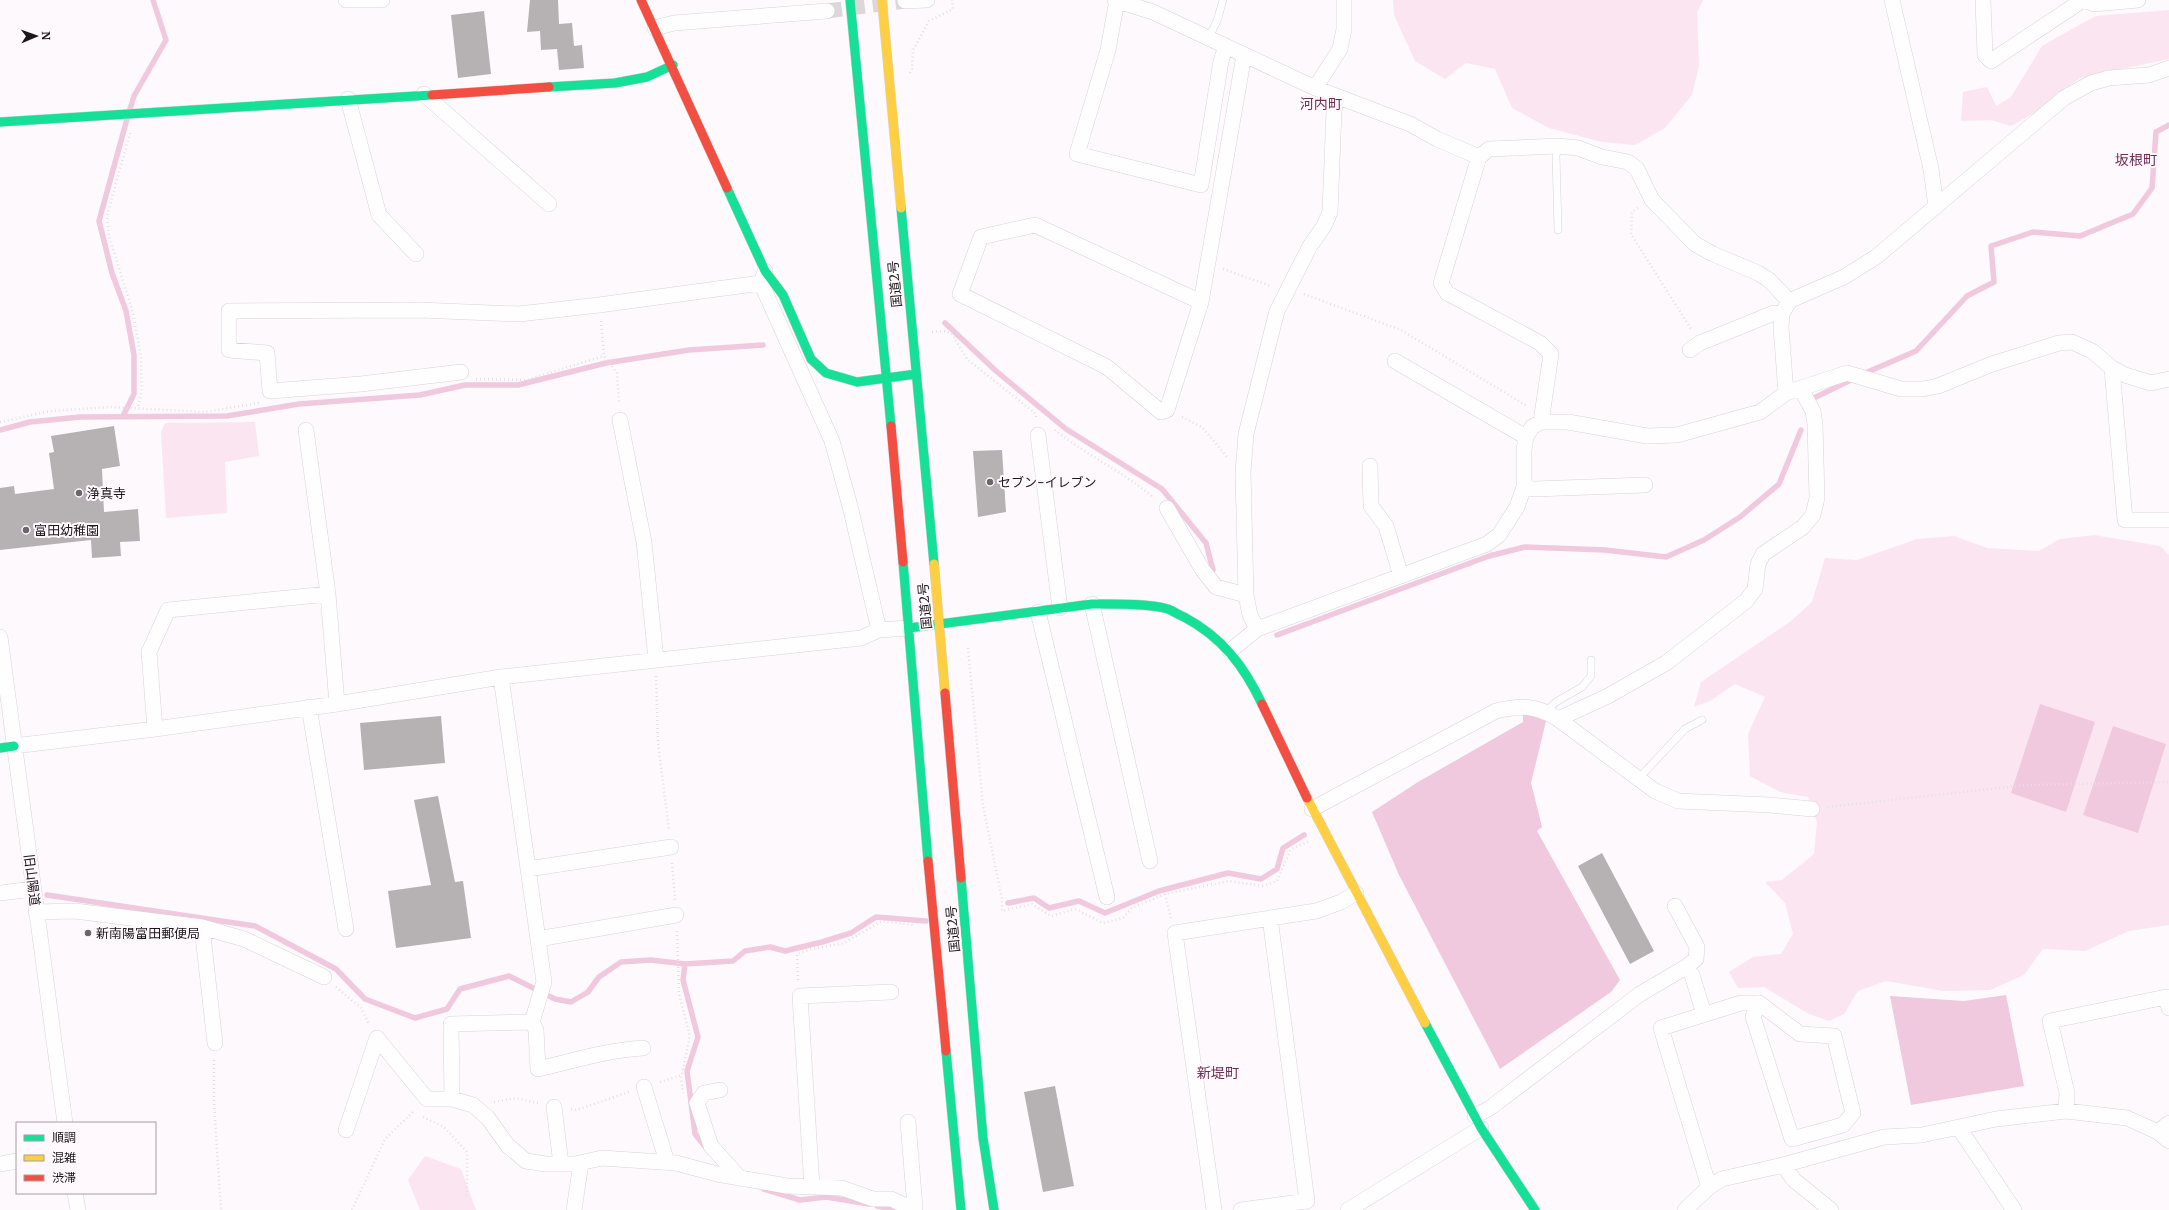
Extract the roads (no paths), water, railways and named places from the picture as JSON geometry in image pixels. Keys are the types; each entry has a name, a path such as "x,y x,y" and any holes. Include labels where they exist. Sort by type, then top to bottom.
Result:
{"main road":[{"path":"641,0 673,65 763,277 783,295 811,359 826,374 857,382 916,374"},
{"name":"国道2号","path":"850,0 909,628 915,723 961,1210"},
{"name":"国道2号","path":"882,0 939,623 983,1138 994,1210"},
{"path":"0,122 615,83 647,76 673,65"},
{"path":"909,628 1092,604 1120,604 1168,609 1197,624 1230,651 1252,684 1312,809 1478,1122 1535,1210"}],"street":[{"path":"346,0 382,0"},
{"path":"905,1 927,0"},
{"path":"1226,46 1221,61 1201,185 1077,154 1108,50 1116,0 1153,12 1209,37 1316,88 1410,124 1438,139 1479,157"},
{"path":"1316,88 1340,49 1344,29 1344,0"},
{"path":"1892,0 1931,169 1936,207"},
{"path":"1983,0 1985,55 1991,61 2083,0 2094,4 2138,0"},
{"path":"655,28 674,23 827,11"},
{"path":"1201,302 1035,224 981,237 960,294 1107,367 1161,412 1167,410 1201,302 1244,55"},
{"path":"1695,347 1786,308 1844,277 1876,257 2064,98 2090,83 2109,78 2149,75 2169,68"},
{"path":"424,94 549,204"},
{"path":"1257,629 1250,615 1246,595 1242,472 1246,434 1277,311 1310,246 1324,226 1330,212 1334,111 1337,97"},
{"path":"348,99 379,215 416,254"},
{"path":"1230,651 1257,629 1487,544 1499,535 1517,507 1524,487 1524,450 1526,437 1532,427 1542,419 1551,354 1540,343 1446,293 1441,283 1479,157 1489,149 1558,146 1578,148 1602,157 1628,162 1637,169 1652,200 1695,244 1713,254 1758,273 1769,280 1786,308 1781,327 1786,393"},
{"path":"461,372 361,384 270,391 268,353 229,350 229,311 419,310 519,314 599,305 763,277 832,441 850,506 879,630"},
{"path":"1542,419 1647,436 1677,435 1760,412 1786,393 1847,373 1901,389 1923,389 1938,386 1992,364 2059,343 2072,342 2092,352 2112,368 2125,375 2151,382 2169,379"},
{"path":"1395,361 1526,437"},
{"path":"2112,368 2125,520 2169,520"},
{"path":"1552,715 1608,696 1666,663 1746,601 1755,589 1758,564 1762,554 1803,527 1813,515 1817,498 1815,424 1812,411 1801,389"},
{"path":"620,420 644,542 656,659"},
{"path":"306,430 328,594 338,704"},
{"path":"1038,435 1060,608"},
{"path":"1370,466 1371,506 1386,526 1401,576"},
{"path":"1524,487 1534,489 1645,486"},
{"path":"1167,508 1202,569 1216,587 1246,595"},
{"path":"155,729 149,652 168,610 328,594"},
{"path":"1092,604 1150,861"},
{"path":"1038,612 1107,897"},
{"path":"7,747 155,729 338,704 501,677 656,659 861,638 879,630 909,628"},
{"name":"旧山陽道","path":"0,637 7,747 33,889 65,1122"},
{"path":"501,677 544,982 532,1022 536,1030 538,1069 589,1058 617,1049 643,1048"},
{"path":"1312,809 1496,711 1531,706 1552,715 1655,791 1678,801 1770,805 1812,809"},
{"path":"309,707 346,929"},
{"path":"528,869 671,848"},
{"path":"0,893 33,889"},
{"path":"1214,1210 1175,933 1316,911 1341,902 1356,892"},
{"path":"1348,1210 1478,1122 1490,1108 1640,994 1686,967 1696,959 1697,947 1674,906"},
{"path":"36,912 75,911 202,927 244,939 324,977"},
{"path":"538,939 676,915"},
{"path":"1241,1210 1307,1201 1270,918"},
{"path":"202,927 214,1043"},
{"path":"1686,967 1692,975 1704,1014"},
{"path":"812,1187 800,996 891,992"},
{"path":"2066,1112 2067,1093 2050,1021 2166,997 2169,1008"},
{"path":"1709,1187 1661,1028 1741,1003 1759,1003 1800,1034 1834,1036 1853,1114 1843,1125 1792,1139 1753,1017 1759,1003"},
{"path":"452,1099 451,1024 532,1022"},
{"path":"346,1130 377,1038 427,1099 452,1099 473,1104 488,1118 508,1146 526,1161 561,1164 580,1163 602,1158 668,1162 717,1174 738,1176 787,1186 842,1188 873,1199 892,1199 915,1209 908,1122"},
{"path":"644,1087 668,1162"},
{"path":"720,1090 704,1093 697,1103 711,1146 738,1176"},
{"path":"554,1107 561,1164"},
{"path":"1685,1210 1709,1187 1722,1179 1783,1165 1884,1137 1922,1135 1996,1119 2066,1112 2127,1118 2165,1132"},
{"path":"1959,1128 2014,1210"},
{"path":"0,1164 16,1161"},
{"path":"574,1210 580,1163"},
{"path":"1783,1165 1794,1180 1832,1210"},
{"path":"75,1194 78,1210"}],"lane":[{"path":"1209,37 1217,21 1223,0"},
{"path":"1558,146 1556,156 1558,230"},
{"path":"1552,715 1556,702 1582,687 1591,676 1591,660"},
{"path":"1639,778 1685,729 1702,720"}],"waterway":[{"path":"130,109 134,96 166,40 153,0"},
{"path":"123,416 134,394 134,355 126,311 112,273 99,221 127,119"},
{"path":"1863,374 1916,351 1967,296 1994,282 1991,246 2033,232 2080,236 2133,214 2152,188 2156,132 2169,125"},
{"path":"945,323 996,371 1066,429 1162,489 1206,543 1213,570"},
{"path":"0,430 30,422 80,417 227,416 299,404 420,395 465,385 518,385 606,363 689,350 763,345"},
{"path":"1814,398 1855,378"},
{"path":"1277,635 1489,556 1525,547 1605,550 1666,557 1704,540 1740,517 1779,484 1801,430"},
{"path":"1008,903 1034,898 1049,908 1079,901 1105,913 1159,891 1228,873 1261,879 1277,869 1283,848 1304,835"},
{"path":"47,895 255,926 336,969 365,999 415,1018 447,1009 460,989 509,976 555,999 571,1002 588,992 599,977 621,962 651,960 685,964 733,961 745,951 770,947 785,951 822,942 851,933 876,917 926,921"},
{"path":"685,964 683,980 698,1037 687,1071 695,1134 706,1148"},
{"path":"764,1189 800,1200 826,1197 869,1204"},
{"path":"877,1206 900,1210"}],"tunnel":[{"path":"827,11 905,1"}],"place":[{"name":"セブン-イレブン","path":"990,482"},
{"name":"浄真寺","path":"79,493"},
{"name":"富田幼稚園","path":"26,530"},
{"name":"新南陽富田郵便局","path":"88,933"}],"district":[{"name":"河内町","path":"1321,104"},
{"name":"坂根町","path":"2136,160"},
{"name":"新堤町","path":"1218,1073"}]}
